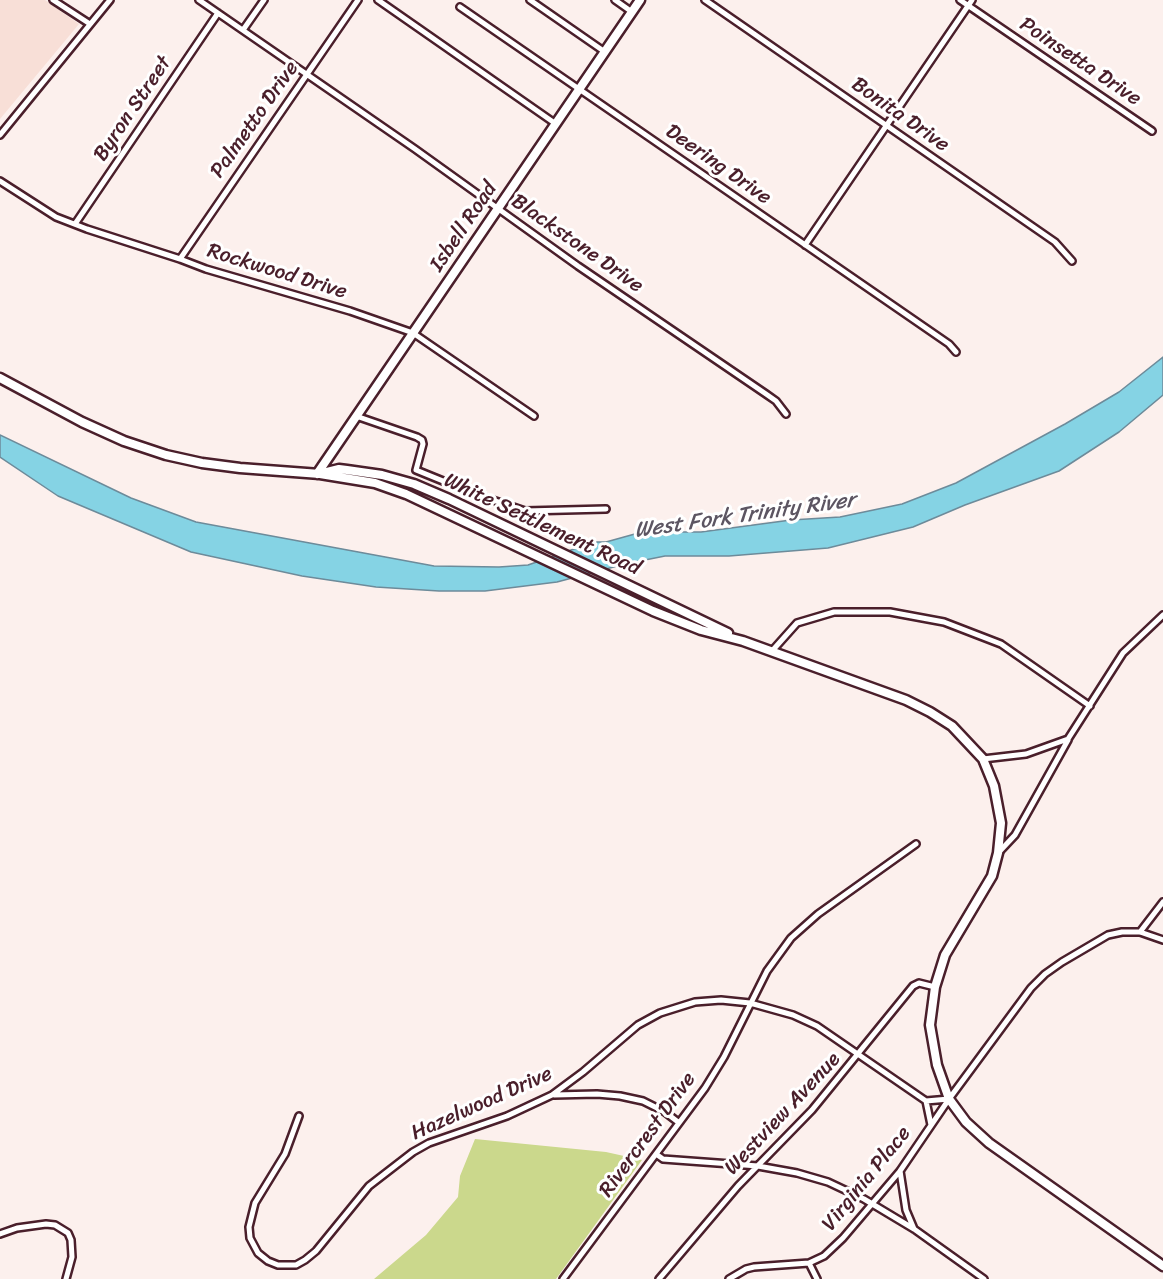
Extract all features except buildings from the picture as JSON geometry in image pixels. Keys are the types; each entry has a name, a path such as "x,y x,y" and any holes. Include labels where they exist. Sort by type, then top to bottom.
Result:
{"main road":[{"name":"Isbell Road","path":"317,474 640,0"},
{"name":"White Settlement Road","path":"0,378 82,422 124,441 166,455 240,468 317,474 375,483 406,494 653,611 701,630 743,640"},
{"name":"White Settlement Road","path":"317,474 339,470 382,475 431,492 743,640 906,700 952,726 983,759 994,786 1001,823 998,853 992,876 945,955 935,987 930,1025 937,1065 949,1099 966,1122 989,1143 1163,1266"}],"street":[{"path":"53,0 90,24"},
{"path":"0,135 110,0"},
{"name":"Blackstone Drive","path":"199,0 578,266 766,394 786,414"},
{"path":"243,30 264,0"},
{"name":"Palmetto Drive","path":"180,259 358,0"},
{"path":"378,0 556,124"},
{"path":"530,0 605,52"},
{"path":"615,0 632,12"},
{"name":"Bonita Drive","path":"705,0 1055,242 1072,261"},
{"name":"Poinsetta Drive","path":"960,0 970,3 1152,131"},
{"path":"805,245 970,3"},
{"name":"Deering Drive","path":"460,7 949,344 956,352"},
{"name":"Byron Street","path":"75,224 218,13"},
{"name":"Rockwood Drive","path":"0,181 56,217 87,229 206,269 351,311 413,333 534,416"},
{"path":"356,416 422,440 416,470 475,494 525,511 606,509"},
{"path":"772,651 797,624 834,612 890,612 944,622 1001,644 1090,706"},
{"path":"998,853 1015,835 1068,739 1124,653 1163,615"},
{"path":"983,759 1026,754 1068,739"},
{"name":"Rivercrest Drive","path":"563,1279 705,1088 724,1057 767,970 791,938 818,914 916,844"},
{"path":"1161,940 1140,932 1163,902"},
{"name":"Virginia Place","path":"729,1279 754,1267 809,1263 824,1256 874,1204 900,1171 949,1099 1031,988 1062,962 1108,935 1140,932"},
{"name":"Westview Avenue","path":"659,1279 758,1166 812,1110 860,1054 913,986 919,983 935,987"},
{"name":"Hazelwood Drive","path":"298,1116 285,1154 255,1203 249,1227 250,1238 258,1253 278,1265 296,1265 316,1251 369,1186 413,1152 429,1143 507,1116 552,1095 638,1025 660,1013 695,1002 721,1000 750,1004 801,1018 860,1054 926,1101"},
{"path":"552,1095 620,1096 643,1101 678,1122"},
{"path":"931,1125 926,1101 949,1099"},
{"path":"656,1154 663,1159 758,1166 797,1173 828,1182 874,1204 914,1229 984,1279"},
{"path":"900,1171 906,1210 914,1229"},
{"path":"0,1234 17,1228 46,1224 55,1225 68,1233 71,1240 72,1257 66,1279"},
{"path":"809,1263 817,1279"}],"shaded area":[{"path":"0,0 45,0 79,24 0,119"}],"green space":[{"path":"475,1139 606,1152 642,1160 556,1279 374,1279 426,1235 458,1197 460,1176"}],"water":[{"path":"1163,357 1163,395 1119,432 1059,471 965,505 913,527 828,548 729,556 665,556 557,582 485,591 376,587 302,576 191,552 58,496 0,457 0,435 131,498 196,522 434,566 528,565 594,542 606,542 642,532 701,532 791,520 840,517 902,504 956,483 1065,424 1119,392"}],"water label":[{"name":"West Fork Trinity River","path":"745,516"}]}
